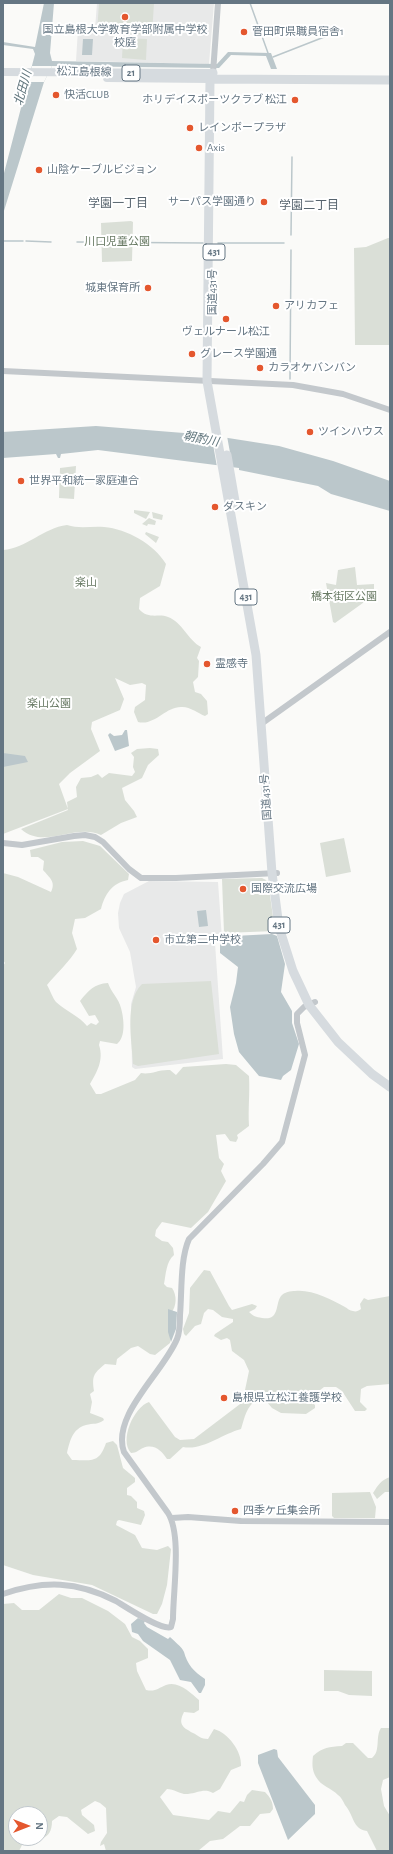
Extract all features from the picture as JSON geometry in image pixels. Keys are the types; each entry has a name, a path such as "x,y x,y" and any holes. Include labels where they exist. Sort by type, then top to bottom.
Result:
{"highway":[{"path":"213,77 390,75"},
{"name":"国道431号","path":"213,77 210,381 226,471 260,642 275,873 290,946 312,1003 338,1042 372,1074 390,1087"},
{"path":"276,77 390,80"},
{"name":"国道431号","path":"312,1003 342,1038 375,1070 390,1081"}],"main road":[{"name":"松江島根線","path":"3,72 28,75"},
{"name":"松江島根線","path":"3,77 48,75 213,77"}],"street":[{"path":"213,77 218,3"},
{"path":"3,371 308,387 343,394 390,410"},
{"path":"264,722 390,632"},
{"path":"3,843 22,845 74,836 85,835 95,837 103,842 129,869 141,878 176,878 275,873"},
{"path":"3,1594 20,1588 50,1584 85,1587 116,1601 159,1626 168,1628 171,1627 174,1619 175,1533 172,1518 124,1452 121,1440 122,1429 132,1409 178,1338 185,1254 189,1239 273,1154 282,1142 306,1055 296,1019 300,1011 312,1003"},
{"path":"172,1518 188,1517 241,1521 390,1522"}],"shaded area":[{"path":"97,3 214,3 209,64 76,61 78,29 95,29"},
{"path":"149,881 218,882 222,939 215,943 223,1059 135,1069 132,1067 131,1004 136,987 130,952 119,928 118,913 124,894"}],"green space":[{"name":"国立島根大学教育学部附属中学校 校庭","path":"99,3 154,3 152,35 97,32"},
{"path":"123,38 147,39 146,60 122,58"},
{"name":"川口児童公園","path":"133,222 132,261 102,262 101,223"},
{"path":"390,238 390,345 355,345 354,248 366,247"},
{"path":"76,466 74,499 59,498 60,468"},
{"path":"134,510 150,512 146,519 134,513"},
{"path":"152,512 163,515 162,520 153,518"},
{"path":"149,518 156,521 155,525 148,524 147,526 142,524"},
{"name":"楽山","path":"67,525 113,528 131,534 147,544 161,557 166,564 160,586 140,598 139,609 146,614 165,616 173,619 196,644 201,647 197,658 199,661 198,677 193,682 195,692 201,694 207,701 208,714 205,716 190,709 181,707 170,710 150,721 144,723 138,722 134,712 135,707 145,700 146,685 142,683 130,685 115,678 124,699 120,710 92,722 91,729 100,751 70,773 59,784 68,809 3,834 3,550 20,546 50,530"},
{"path":"146,532 159,537 156,543 145,534"},
{"name":"橋本街区公園","path":"355,567 357,585 374,584 374,595 335,623 333,622 326,583 336,585 338,570"},
{"path":"137,749 158,749 159,755 148,765 142,778 122,788 125,800 137,817 121,823 101,835 91,832 81,832 50,837 40,837 30,835 21,829 68,810 67,802 77,797 76,787 81,778 91,777 98,774 102,778 109,773 132,776 135,772 133,767 134,757 131,753"},
{"path":"344,838 351,872 326,877 320,843"},
{"path":"83,841 100,846 129,874 128,880 122,881 110,890 101,909 85,918 75,919 72,933 77,949 67,963 47,985 56,1002 80,1019 87,1026 91,1023 96,1025 99,1022 95,1015 89,1016 80,1001 92,988 108,983 120,1005 123,1022 122,1037 117,1044 100,1041 100,1061 90,1084 96,1094 101,1094 135,1080 141,1073 170,1070 176,1075 183,1067 226,1064 236,1065 249,1076 249,1126 237,1135 238,1138 236,1142 230,1141 225,1134 216,1135 219,1158 224,1164 221,1171 226,1181 208,1212 191,1228 162,1222 156,1230 155,1236 162,1241 168,1242 173,1248 174,1255 168,1265 164,1284 167,1287 172,1288 175,1297 175,1304 171,1313 170,1343 155,1355 150,1354 138,1346 131,1348 117,1359 116,1365 105,1364 98,1370 93,1379 94,1391 90,1394 92,1402 90,1413 103,1418 104,1420 102,1422 86,1425 78,1429 72,1436 67,1453 72,1460 89,1460 97,1458 100,1455 106,1443 113,1441 117,1445 123,1468 135,1478 135,1482 127,1488 127,1495 131,1496 137,1502 137,1508 144,1511 145,1515 141,1525 119,1520 117,1521 116,1525 135,1535 142,1548 157,1550 168,1546 171,1549 167,1585 162,1604 157,1614 153,1614 92,1585 33,1575 3,1565 3,966 5,963 3,960 3,873 18,877 51,892 53,883 43,870 44,861 38,857 31,857 30,850 62,842"},
{"name":"国際交流広場","path":"262,878 268,881 275,931 224,933 222,879"},
{"path":"211,981 219,1054 138,1066 133,1064 130,1022 131,1011 136,992 142,984"},
{"path":"204,1270 210,1271 232,1310 252,1304 257,1306 249,1312 262,1318 272,1317 276,1311 281,1296 290,1292 301,1291 321,1295 351,1311 358,1311 361,1309 360,1304 364,1298 368,1300 390,1296 390,1384 367,1386 361,1389 360,1402 367,1409 365,1411 355,1411 342,1391 336,1387 324,1387 310,1398 310,1401 315,1405 315,1408 306,1414 281,1413 272,1408 266,1401 258,1399 248,1408 241,1429 197,1447 183,1447 170,1459 167,1459 163,1453 151,1446 131,1453 128,1447 127,1432 138,1410 149,1402 175,1437 180,1440 194,1439 248,1398 248,1394 245,1390 249,1371 244,1360 232,1351 230,1340 227,1338 221,1340 214,1336 233,1322 233,1319 222,1317 213,1310 208,1309 204,1313 201,1324 195,1326 186,1336 184,1334 183,1329 189,1313 190,1288"},
{"path":"390,1477 390,1492 385,1492 377,1499 373,1493 380,1483"},
{"path":"370,1492 376,1507 375,1518 334,1518 332,1516 332,1493"},
{"path":"59,1594 71,1598 82,1598 108,1611 125,1624 132,1637 140,1641 148,1649 148,1658 136,1663 137,1671 146,1690 155,1690 171,1684 184,1688 199,1700 199,1710 194,1713 184,1712 181,1720 182,1725 189,1731 206,1739 208,1739 214,1729 224,1734 233,1743 239,1754 241,1766 231,1770 220,1789 213,1793 204,1791 185,1794 167,1789 160,1797 173,1815 209,1820 218,1811 230,1813 240,1801 244,1802 247,1795 252,1790 265,1792 273,1806 270,1813 260,1814 250,1826 240,1826 223,1839 210,1841 198,1851 106,1851 104,1844 100,1846 107,1833 106,1808 100,1803 95,1801 81,1810 82,1815 94,1825 95,1831 88,1834 67,1817 59,1816 52,1821 48,1834 48,1806 8,1806 8,1846 22,1846 19,1851 3,1851 3,1604 14,1603 22,1610 39,1610"},
{"path":"324,1670 372,1671 372,1696 349,1695 338,1691 324,1691"},
{"path":"381,1728 390,1728 390,1777 383,1780 381,1789 384,1806 390,1816 390,1851 377,1851 367,1831 358,1828 340,1797 318,1780 312,1762 313,1756 320,1751 326,1748 342,1746 346,1743 353,1743 368,1758 372,1758 376,1752 378,1736"}],"water":[{"path":"44,3 54,3 50,53 52,61 217,64 228,52 271,53 277,69 271,69 266,56 231,55 219,68 52,66 44,82 3,214 3,177 35,54 33,49 3,45 3,42 35,47"},
{"path":"83,39 93,39 92,55 82,55"},
{"name":"朝酌川","path":"96,426 209,435 279,446 333,461 390,481 390,511 331,494 318,486 239,470 239,468 98,450 61,454 60,458 58,458 56,454 3,458 3,432"},
{"path":"125,730 127,730 129,746 115,751 108,735 110,733 114,736 122,735"},
{"path":"3,753 25,756 28,762 3,767"},
{"path":"206,910 208,926 199,927 197,911"},
{"path":"272,934 277,936 285,964 281,992 292,1011 292,1023 299,1044 291,1070 283,1076 281,1080 259,1076 239,1052 234,1034 230,1007 238,967 220,953 220,943 234,936"},
{"path":"168,1309 177,1312 176,1329 171,1342 168,1332"},
{"path":"138,1618 145,1621 144,1623 147,1627 168,1639 170,1637 182,1648 192,1667 205,1679 205,1685 201,1693 199,1693 191,1682 180,1680 170,1660 143,1641 138,1634 132,1632 131,1624"},
{"path":"274,1749 277,1750 278,1757 315,1805 315,1814 288,1840 258,1763 258,1755"}],"pier":[{"path":"32,66 52,66 44,82 29,82"},
{"path":"211,433 227,436 233,469 217,467"}],"waterway":[{"path":"250,3 268,53"},
{"path":"273,57 337,32"},
{"path":"291,235 292,157"},
{"path":"3,241 23,241"},
{"path":"26,241 51,242"},
{"path":"77,242 203,243"},
{"path":"218,243 284,243"},
{"path":"290,379 291,250"}],"place":[{"name":"国立島根大学教育学部附属中学校 校庭","path":"125,17"},
{"name":"菅田町県職員宿舎1","path":"244,32"},
{"name":"快活CLUB","path":"56,95"},
{"name":"ホリデイスポーツクラブ 松江","path":"295,100"},
{"name":"レインボープラザ","path":"190,128"},
{"name":"Axis","path":"199,148"},
{"name":"山陰ケーブルビジョン","path":"39,170"},
{"name":"サーパス学園通り","path":"264,202"},
{"name":"城東保育所","path":"148,288"},
{"name":"アリカフェ","path":"276,306"},
{"name":"ヴェルナール松江","path":"226,319"},
{"name":"グレース学園通","path":"192,354"},
{"name":"カラオケバンバン","path":"260,368"},
{"name":"ツインハウス","path":"310,432"},
{"name":"世界平和統一家庭連合","path":"21,481"},
{"name":"ダスキン","path":"215,507"},
{"name":"霊感寺","path":"207,664"},
{"name":"国際交流広場","path":"243,889"},
{"name":"市立第二中学校","path":"156,940"},
{"name":"島根県立松江養護学校","path":"224,1398"},
{"name":"四季ケ丘集会所","path":"235,1511"}],"district":[{"name":"学園一丁目","path":"118,203"},
{"name":"学園二丁目","path":"309,205"}],"water label":[{"name":"北田川","path":"23,88"}],"park label":[{"name":"楽山公園","path":"49,704"}]}
